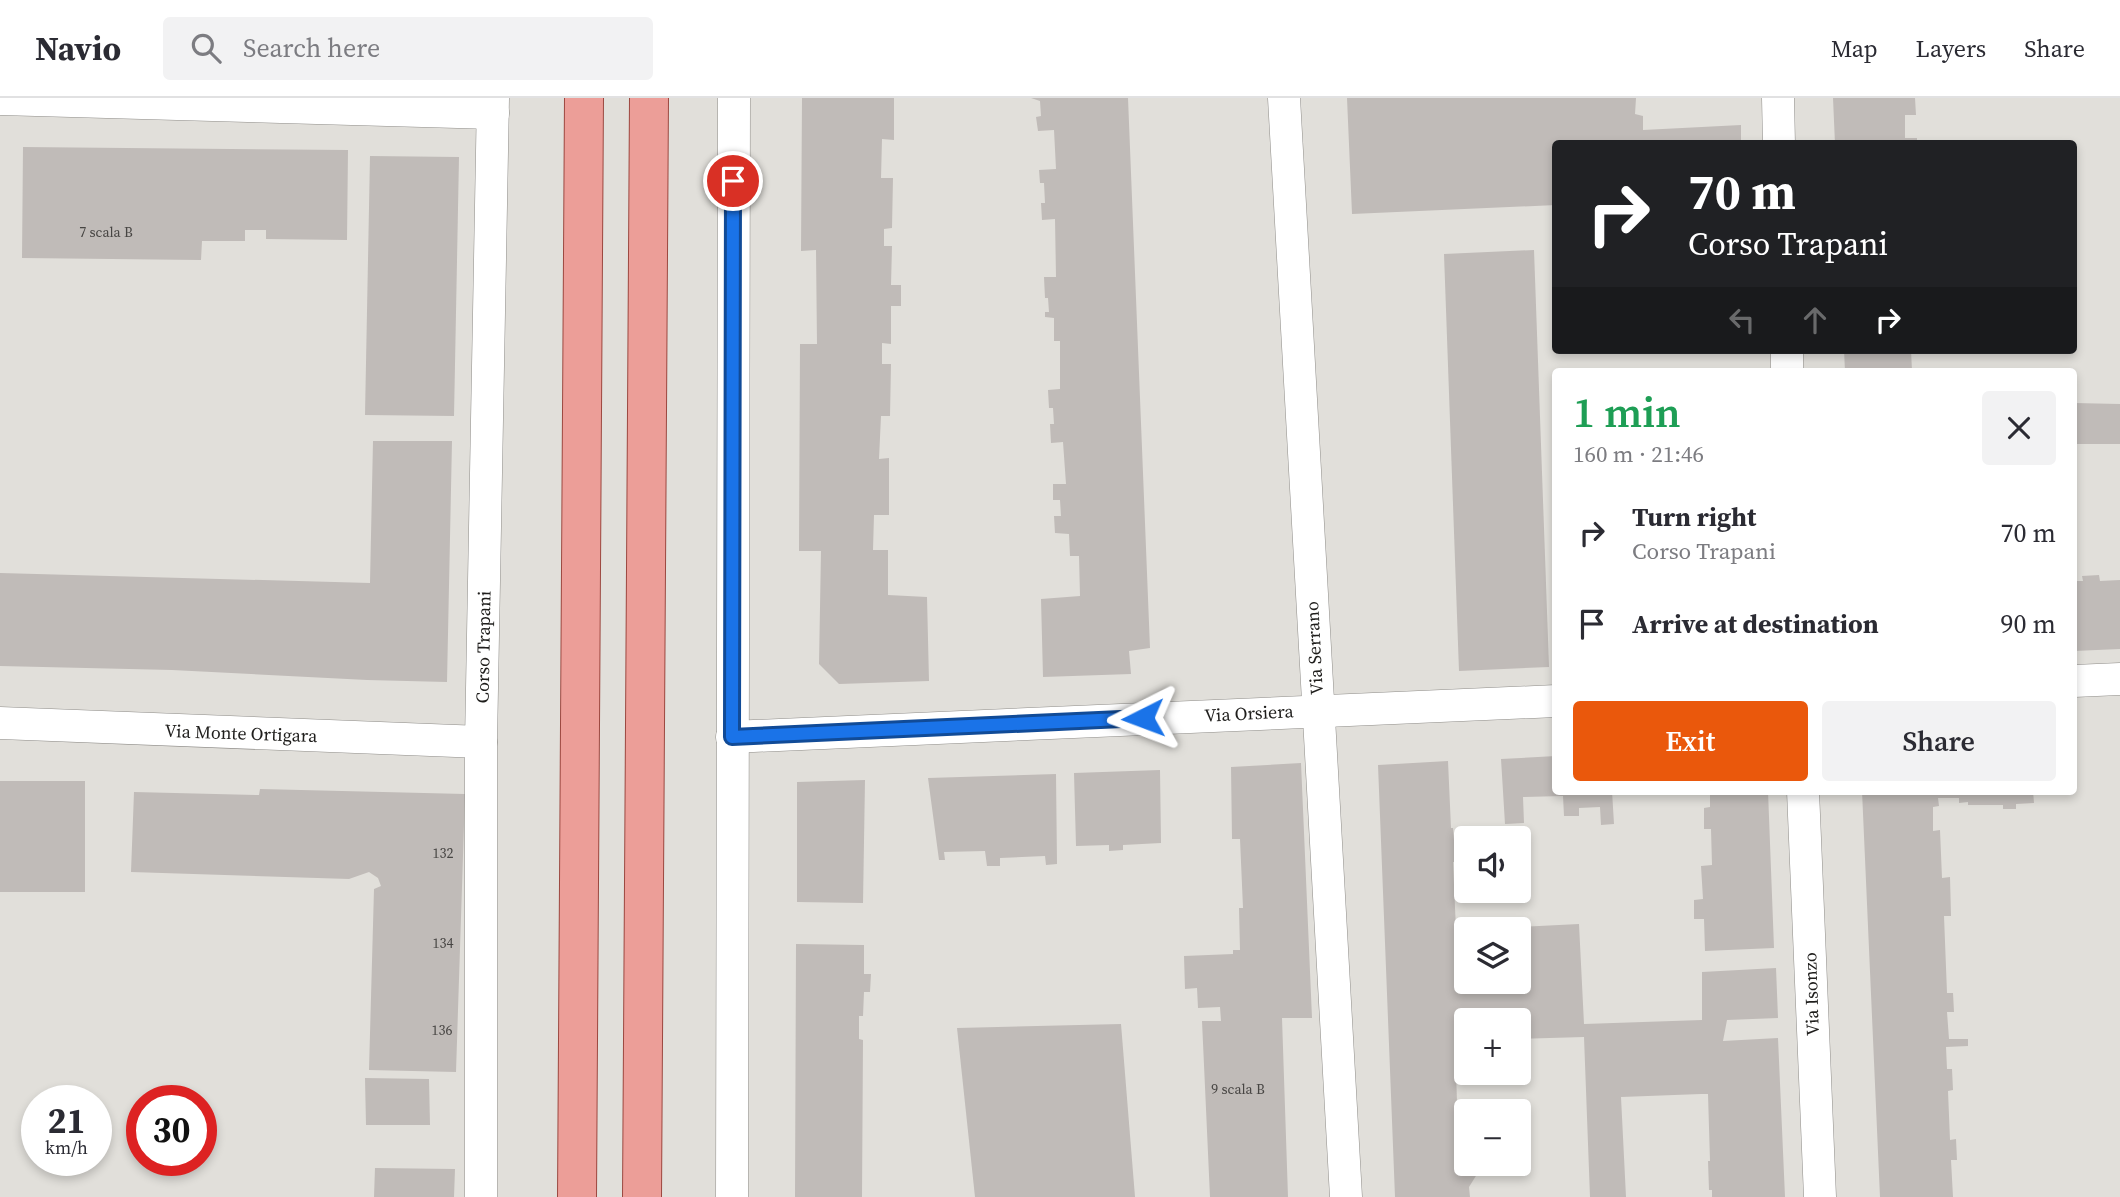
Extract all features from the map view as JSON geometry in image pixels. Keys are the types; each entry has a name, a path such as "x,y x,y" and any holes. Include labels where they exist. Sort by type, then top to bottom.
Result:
{"main road":[{"path":"577,1197 584,98"},
{"path":"642,1197 649,98"}],"street":[{"path":"732,1197 734,98"},
{"name":"Via Serrano","path":"1284,98 1346,1197"},
{"path":"1778,98 1779,140"},
{"path":"0,99 493,106"},
{"name":"Corso Trapani","path":"481,1197 481,742 493,106"},
{"path":"2077,681 2120,679"},
{"name":"Via Orsiera","path":"732,737 1552,701"},
{"name":"Via Monte Ortigara","path":"0,723 481,742"},
{"name":"Via Isonzo","path":"1803,795 1820,1197"}],"building":[{"path":"802,98 894,98 894,140 882,139 881,178 893,178 892,228 884,229 884,246 892,246 891,285 901,285 901,306 891,306 891,344 882,343 882,364 891,364 890,416 881,416 879,459 889,458 889,515 874,515 873,550 888,550 888,595 927,597 929,681 839,684 819,664 821,551 799,551 800,344 817,344 816,250 801,251"},
{"path":"1031,98 1128,98 1150,648 1129,651 1131,674 1043,677 1041,599 1080,596 1079,556 1070,556 1069,534 1055,533 1054,516 1061,516 1060,500 1053,500 1053,484 1066,484 1063,442 1051,443 1050,424 1054,424 1053,408 1049,408 1048,390 1060,389 1060,341 1054,341 1054,318 1045,317 1045,312 1049,312 1044,277 1056,277 1055,219 1042,220 1044,183 1040,183 1039,170 1056,169 1054,130 1038,131 1036,117 1041,116 1040,101"},
{"path":"1347,98 1636,98 1635,114 1643,116 1643,130 1741,125 1741,140 1552,140 1552,205 1352,214"},
{"path":"1833,98 1915,98 1916,115 1905,115 1905,138 1917,140 1835,140"},
{"path":"23,147 348,150 347,240 266,239 266,230 245,230 245,241 202,241 201,260 22,258"},
{"path":"370,156 459,157 454,416 365,415"},
{"path":"1534,250 1549,667 1459,671 1444,254"},
{"path":"1844,354 1911,354 1912,368 1845,368"},
{"path":"2077,403 2120,404 2120,444 2077,444"},
{"path":"373,441 452,441 447,682 172,670 0,666 0,573 370,583"},
{"path":"2099,575 2100,581 2120,580 2120,649 2077,651 2077,581 2083,581 2082,576"},
{"path":"1552,756 1552,795 1612,795 1614,824 1601,825 1600,807 1579,808 1579,816 1564,816 1563,796 1523,797 1524,823 1505,824 1501,759"},
{"path":"1448,761 1454,840 1454,994 1531,994 1531,926 1579,924 1584,1024 1702,1020 1702,972 1776,968 1778,1018 1727,1020 1723,1041 1778,1038 1785,1197 1712,1197 1712,1190 1709,1190 1708,1094 1701,1094 1621,1097 1626,1197 1590,1197 1584,1037 1531,1039 1531,1008 1454,1008 1454,1085 1456,1085 1457,1099 1454,1099 1454,1176 1476,1176 1469,1187 1470,1197 1395,1197 1378,765"},
{"path":"1301,763 1312,1018 1282,1018 1288,1197 1210,1197 1202,1021 1221,1021 1220,1007 1198,1008 1197,988 1185,989 1184,956 1233,954 1233,950 1240,950 1239,908 1243,908 1240,839 1232,839 1231,767"},
{"path":"1160,770 1161,843 1123,845 1123,850 1109,851 1109,845 1076,846 1074,773"},
{"path":"1056,774 1057,864 1046,865 1045,856 1000,858 1000,866 987,866 985,851 944,852 945,860 939,860 928,778"},
{"path":"865,780 863,903 797,902 797,782"},
{"path":"0,781 85,781 85,892 0,892"},
{"path":"260,789 465,794 456,1072 369,1070 374,889 381,886 378,878 369,872 349,879 131,872 134,792 259,795"},
{"path":"1710,795 1768,795 1774,948 1705,951 1704,919 1694,919 1694,900 1703,899 1701,866 1712,865 1711,829 1704,829 1704,808 1710,807"},
{"path":"1862,795 2033,795 2034,803 2016,804 2016,809 2003,809 2003,805 1968,805 1968,802 1959,803 1959,798 1938,798 1939,806 1933,807 1933,831 1940,830 1942,878 1950,877 1951,916 1944,916 1947,993 1953,993 1954,1012 1947,1012 1949,1039 1968,1039 1968,1046 1946,1047 1947,1069 1952,1069 1953,1090 1948,1091 1950,1140 1956,1139 1957,1160 1951,1160 1953,1197 1880,1197"},
{"path":"796,944 864,945 864,974 871,974 870,992 864,992 863,1016 859,1016 859,1039 863,1040 862,1197 795,1197"},
{"path":"1121,1024 1135,1197 975,1197 957,1028"},
{"path":"365,1078 429,1079 430,1125 366,1125"},
{"path":"375,1168 455,1169 454,1197 374,1197"}],"route":[{"path":"733,181 732,737 1143,718"}]}
